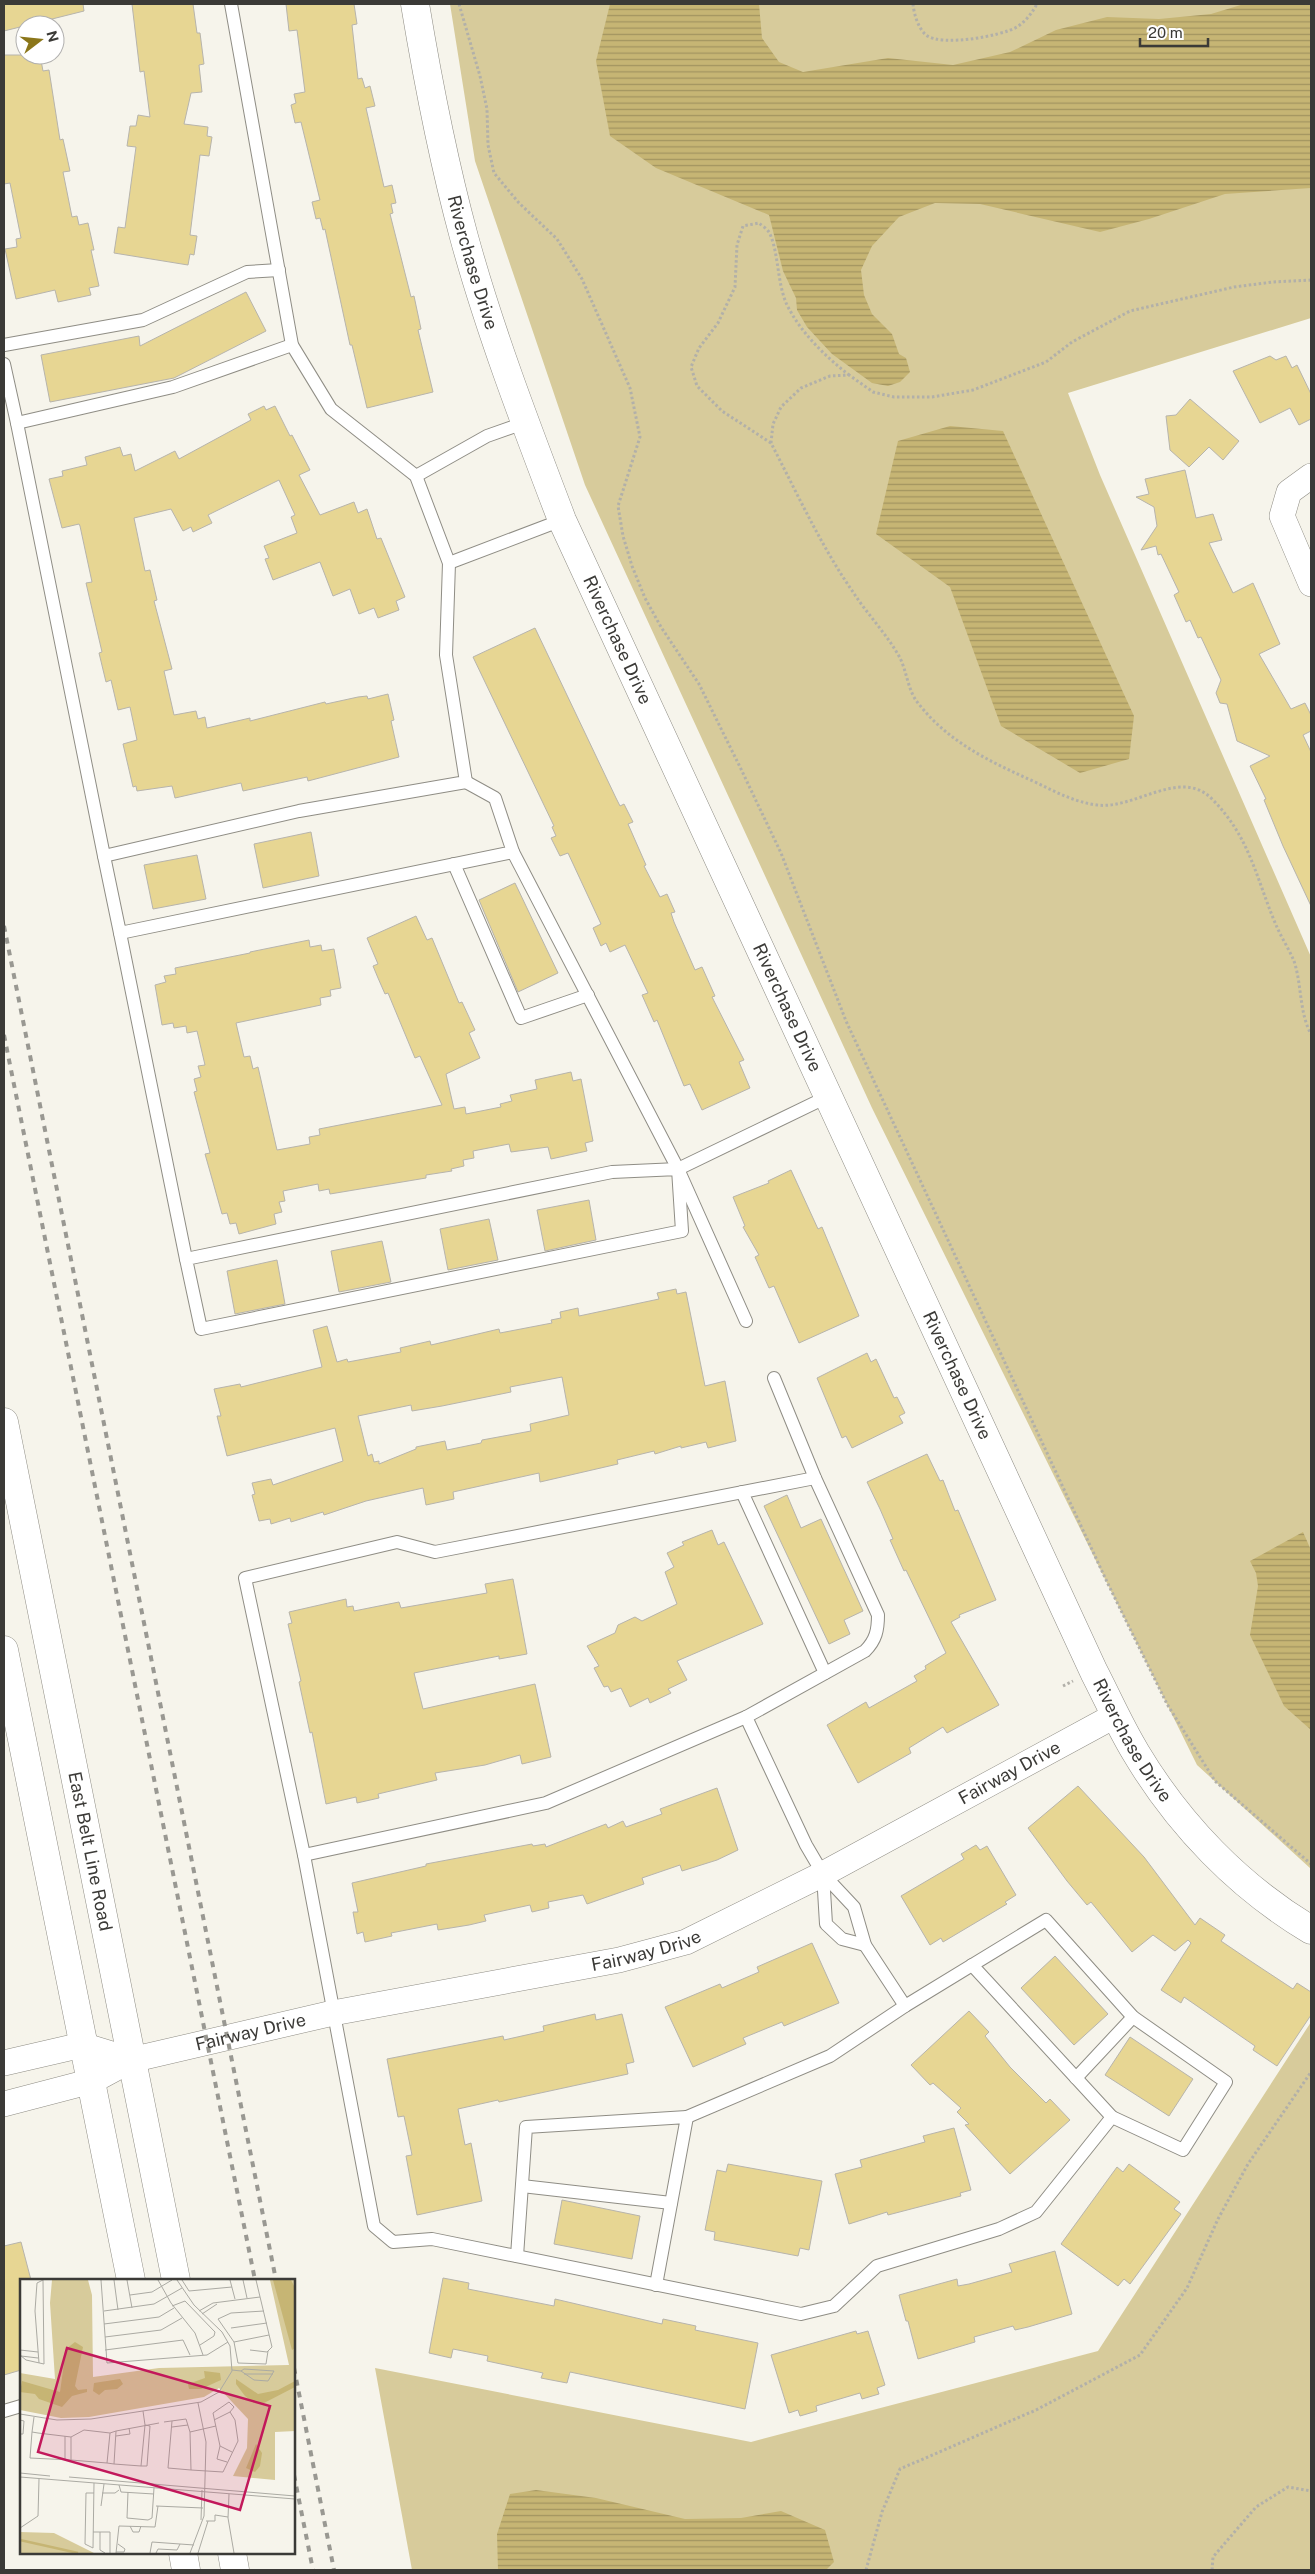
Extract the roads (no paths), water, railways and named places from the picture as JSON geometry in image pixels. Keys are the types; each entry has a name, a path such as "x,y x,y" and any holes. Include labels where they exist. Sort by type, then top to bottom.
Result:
{"street":[{"name":"Riverchase Drive","path":"415,4 434,117 464,238 524,423 562,520 1116,1715 1136,1753 1193,1834 1246,1883 1311,1930"},
{"path":"1311,476 1289,492 1282,516 1311,584"},
{"name":"East Belt Line Road","path":"4,1422 130,2060 176,2279"},
{"path":"4,1650 82,2045 92,2082 131,2279"},
{"name":"Fairway Drive","path":"4,2104 92,2082 130,2060 333,2013 619,1960 686,1942 823,1874 1116,1715"},
{"path":"4,2063 82,2045 130,2060"},
{"path":"183,2554 186,2570"},
{"path":"232,2554 235,2570"}],"lane":[{"path":"231,4 292,345 331,408 416,476 449,563 446,655 466,782"},
{"path":"4,344 143,320 247,272 279,270"},
{"path":"17,423 172,387 292,345"},
{"path":"4,364 201,1329 682,1231 678,1169"},
{"path":"416,476 487,436 524,423"},
{"path":"449,563 562,520"},
{"path":"104,856 299,811 466,782 495,798 513,852 678,1169 746,1321"},
{"path":"120,933 513,852"},
{"path":"454,864 521,1018 588,995"},
{"path":"186,1259 612,1172 678,1169 830,1096"},
{"path":"304,1855 546,1803 746,1717 866,1651 872,1645 876,1636 878,1615 815,1478 774,1378"},
{"path":"815,1478 435,1552 397,1542 245,1578 304,1855 374,2226 393,2242 432,2239 801,2314 834,2306 877,2266 999,2229 1036,2212 1112,2117"},
{"path":"742,1492 825,1673"},
{"path":"746,1717 804,1840 823,1874 854,1907 865,1945 905,2006"},
{"path":"823,1874 826,1924 842,1938 865,1945"},
{"path":"517,2256 526,2127 687,2117 830,2056 905,2006 972,1965 1046,1920 1133,2017 1226,2082 1183,2150 1112,2117 972,1965"},
{"path":"1076,2078 1133,2017"},
{"path":"656,2285 687,2117"},
{"path":"522,2186 671,2203"},
{"path":"4,2411 20,2406"}],"railway":[{"path":"4,926 276,2279"},
{"path":"4,1035 255,2279"},
{"path":"295,2373 334,2570"},
{"path":"295,2480 313,2570"}]}
